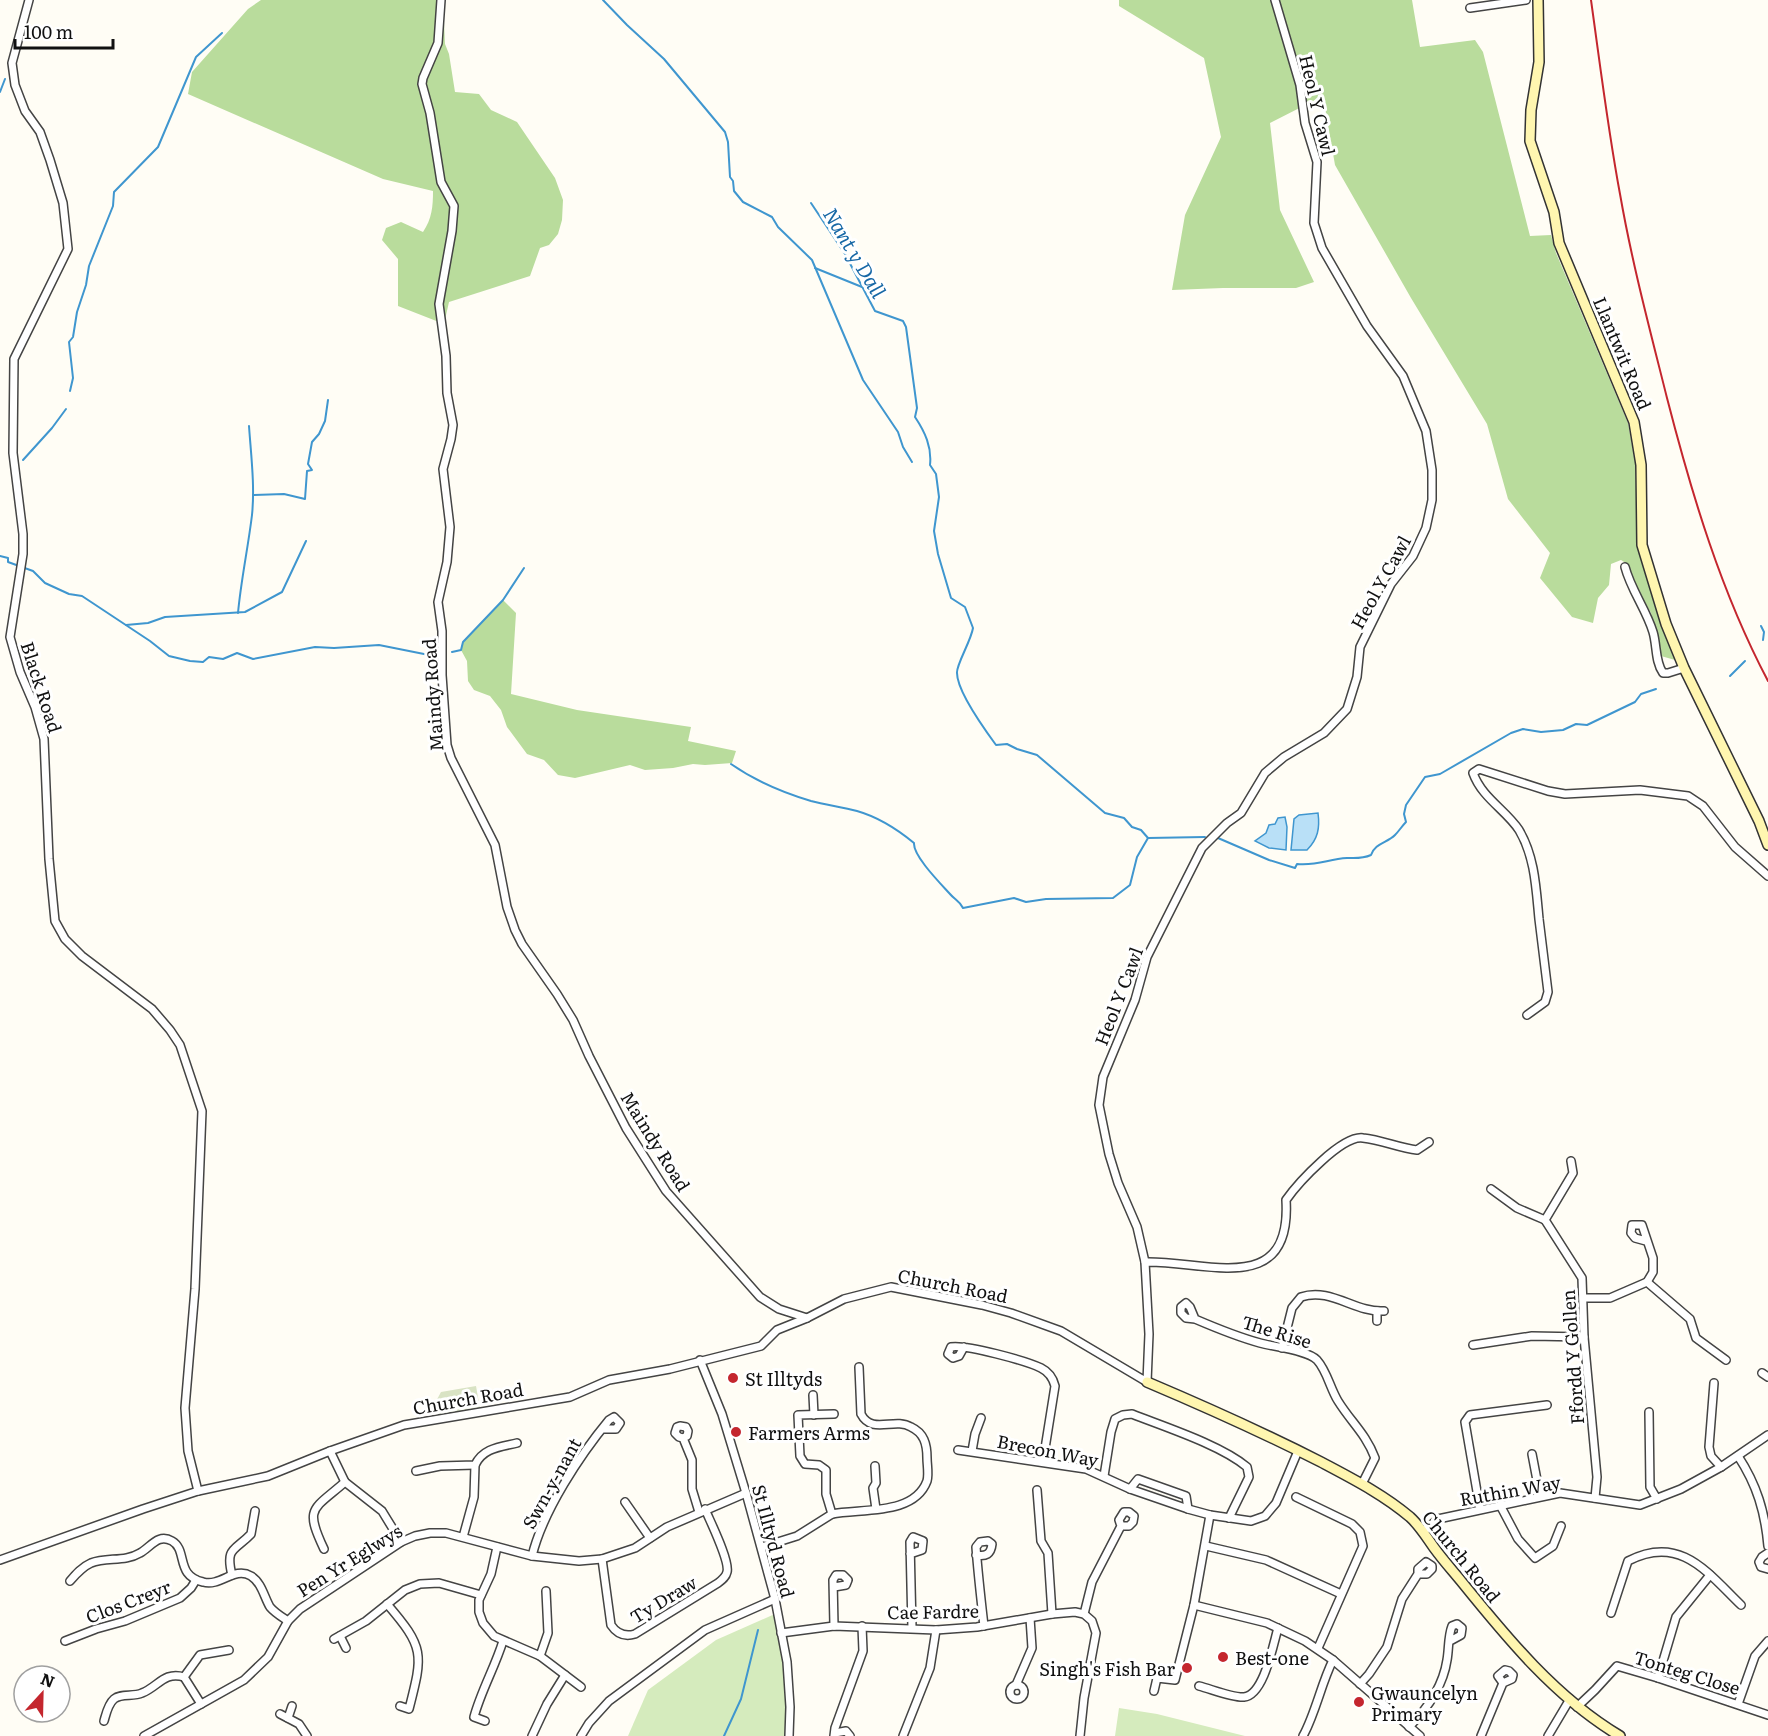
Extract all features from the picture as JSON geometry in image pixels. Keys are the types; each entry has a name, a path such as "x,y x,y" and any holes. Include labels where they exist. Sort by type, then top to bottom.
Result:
{"main road":[{"name":"Llantwit Road","path":"1538,0 1539,62 1531,110 1530,141 1554,212 1559,243 1634,422 1641,465 1642,545 1666,624 1684,668 1759,821 1768,845"},
{"name":"Church Road","path":"1147,1382 1298,1451 1362,1484 1409,1517 1424,1531 1437,1551 1528,1659 1577,1707 1620,1736"}],"street":[{"name":"Black Road","path":"29,0 12,63 15,85 25,111 40,132 50,160 63,203 68,249 14,359 13,453 23,534 23,554 10,637 44,739 49,859 56,921 65,939 82,956 152,1009 164,1023 180,1046 202,1111 195,1288 185,1408 188,1451 198,1491"},
{"name":"Maindy Road","path":"441,0 438,43 422,84 430,113 441,182 454,206 452,231 439,304 446,356 447,393 453,425 443,469 450,527 447,562 438,602 442,631 442,675 447,745 451,758 495,845 507,907 515,930 573,1020 626,1128 648,1164 666,1191 760,1297 779,1309 807,1318"},
{"name":"Heol Y Cawl","path":"1147,1382 1149,1334 1145,1262 1137,1227 1118,1183 1109,1154 1099,1105 1103,1077 1135,1000 1147,957 1202,848 1240,813 1265,773 1284,757 1324,733 1347,709 1357,677 1360,647 1391,584 1413,556 1426,528 1432,500 1432,470 1426,431 1407,385 1367,326 1322,248 1314,223 1317,162 1305,123 1300,85 1275,0"},
{"path":"1470,8 1526,0"},
{"path":"1625,567 1629,582 1647,614 1654,635 1659,668 1663,673 1684,668"},
{"path":"1527,1015 1545,1002 1548,992 1535,872 1518,829 1476,780 1473,773 1479,769 1548,791 1565,794 1640,790 1688,796 1709,813 1735,848 1768,876"},
{"path":"1145,1262 1206,1268 1236,1268 1262,1262 1271,1257 1281,1245 1287,1216 1286,1200 1294,1188 1344,1143 1361,1137 1418,1150 1429,1142"},
{"path":"1491,1189 1517,1208 1545,1220 1573,1173 1571,1161"},
{"name":"Ffordd Y Gollen","path":"1545,1220 1582,1278 1584,1337 1597,1477 1595,1498"},
{"path":"1583,1298 1610,1298 1647,1282 1653,1272 1653,1258 1646,1241"},
{"path":"1647,1282 1690,1320 1696,1338 1726,1360"},
{"name":"Church Road","path":"0,1560 198,1491 268,1476 404,1425 570,1397 609,1380 670,1369 761,1346 777,1330 844,1299 891,1287 942,1296 1011,1313 1061,1331 1147,1382"},
{"path":"1282,1348 1292,1308 1301,1297 1307,1295 1323,1295 1359,1308 1380,1311 1377,1321"},
{"name":"The Rise","path":"1195,1319 1232,1334 1316,1359 1336,1399 1365,1436 1375,1458 1362,1484"},
{"path":"1473,1345 1532,1336 1584,1337"},
{"path":"964,1347 1042,1368 1053,1378 1055,1386 1043,1461"},
{"name":"St Illtyd Road","path":"700,1360 722,1414 762,1547 775,1599 787,1662 789,1736"},
{"path":"762,1547 797,1536 832,1514 907,1503 922,1488 928,1474 927,1447 922,1436 912,1427 898,1423 872,1425 864,1419 861,1414 859,1367"},
{"path":"1714,1383 1709,1447 1711,1456 1721,1467"},
{"path":"813,1395 814,1415"},
{"path":"1480,1509 1465,1422 1470,1415 1547,1405"},
{"path":"1649,1412 1650,1487 1657,1498"},
{"path":"832,1514 826,1494 826,1470 819,1465 805,1464 800,1456 798,1415 834,1414"},
{"path":"1104,1476 1115,1419 1132,1414 1223,1452 1247,1467 1249,1477 1229,1518"},
{"path":"972,1451 981,1418"},
{"name":"Swn-y-nant","path":"532,1556 536,1540 575,1465 593,1438 603,1429"},
{"name":"Ruthin Way","path":"1424,1531 1438,1519 1560,1493 1640,1505 1681,1489 1721,1467 1768,1435"},
{"path":"683,1438 692,1460 692,1489 702,1510"},
{"path":"463,1537 474,1497 475,1465 478,1459 487,1451 517,1443"},
{"name":"Brecon Way","path":"958,1450 1086,1469 1130,1489 1188,1509 1251,1521 1265,1516 1276,1503 1298,1451"},
{"path":"330,1451 345,1482 382,1511 401,1542"},
{"path":"1532,1454 1540,1496"},
{"path":"1738,1456 1757,1489 1768,1546"},
{"path":"416,1471 440,1466 475,1465"},
{"path":"875,1466 876,1483 873,1488 876,1509"},
{"path":"1130,1489 1138,1479 1151,1483 1186,1496 1188,1509"},
{"path":"324,1549 313,1524 313,1515 319,1505 345,1482"},
{"path":"1037,1490 1041,1541 1048,1553 1052,1614"},
{"name":"Pen Yr Eglwys","path":"144,1736 244,1680 268,1657 288,1621 300,1609 401,1542 430,1533 446,1533 532,1556 579,1561 602,1559 635,1548 666,1527 746,1493"},
{"path":"1296,1497 1352,1524 1360,1532 1363,1546 1317,1648"},
{"path":"625,1502 650,1538"},
{"path":"1500,1505 1518,1539 1535,1558 1553,1546 1561,1526"},
{"name":"Ty Draw","path":"602,1559 611,1625 623,1635 635,1635 718,1583 726,1575 728,1568 723,1551 702,1510"},
{"path":"232,1575 228,1562 229,1555 251,1534 255,1511"},
{"path":"1154,1690 1157,1678 1175,1680 1194,1605 1210,1515"},
{"path":"1080,1736 1095,1633 1092,1620 1084,1614 1092,1582 1121,1526"},
{"path":"70,1581 80,1570 92,1563 131,1557 141,1553 154,1541 165,1539 178,1546 183,1566 196,1580 215,1583 232,1575 245,1574 258,1584 272,1610 288,1621"},
{"path":"1206,1546 1266,1560 1341,1594"},
{"path":"497,1547 491,1574 481,1595 479,1606 483,1623 490,1632 504,1641 540,1656 581,1687"},
{"path":"1611,1613 1628,1561 1654,1551 1679,1555 1691,1560 1742,1605"},
{"path":"1768,1553 1762,1557 1760,1562 1761,1567 1768,1569"},
{"path":"910,1554 912,1628"},
{"path":"976,1555 984,1626"},
{"path":"1360,1684 1370,1674 1387,1647 1401,1599 1418,1574"},
{"path":"1658,1677 1676,1617 1710,1575"},
{"name":"Clos Creyr","path":"65,1641 125,1621 180,1598 196,1580"},
{"path":"346,1648 337,1638 366,1621 405,1590 429,1583 449,1585 481,1595"},
{"path":"834,1587 834,1626"},
{"path":"540,1656 548,1633 546,1591"},
{"path":"580,1736 609,1701 705,1630 775,1599"},
{"path":"387,1604 413,1637 419,1657 417,1679 409,1709 400,1706"},
{"path":"1194,1605 1267,1623 1317,1648 1420,1736"},
{"name":"Cae Fardre","path":"781,1633 834,1626 936,1629 984,1626 1052,1614 1075,1612 1084,1614"},
{"path":"1016,1685 1032,1648 1030,1618"},
{"path":"835,1735 863,1651 862,1626"},
{"path":"1199,1686 1239,1697 1252,1694 1260,1683 1278,1628"},
{"path":"903,1736 930,1668 936,1629"},
{"path":"485,1721 474,1717 482,1691 504,1641"},
{"path":"1409,1727 1433,1699 1446,1667 1450,1641"},
{"path":"1738,1704 1755,1656 1767,1645"},
{"path":"184,1677 202,1654 228,1650"},
{"path":"1303,1736 1311,1722 1324,1677 1333,1660"},
{"name":"Tonteg Close","path":"1577,1707 1617,1666 1658,1677 1768,1715"},
{"path":"104,1721 111,1702 117,1697 140,1694 164,1678 174,1675 184,1677 201,1704"},
{"path":"532,1736 547,1704 565,1675"},
{"path":"1481,1736 1503,1683"},
{"path":"1548,1736 1570,1699"},
{"path":"288,1718 292,1706"},
{"path":"280,1714 299,1724 307,1736"},
{"path":"835,1735 846,1731 850,1736"}],"green space":[{"path":"261,0 443,0 445,44 449,54 455,92 479,94 491,110 517,122 555,178 563,200 562,220 558,234 549,245 540,248 530,276 449,302 444,324 398,306 398,259 382,240 386,228 401,222 423,232 431,212 433,191 383,179 188,94 192,72 248,9"},
{"path":"1119,0 1412,0 1420,47 1475,40 1483,52 1530,236 1551,235 1556,253 1628,423 1635,462 1638,546 1657,613 1675,660 1661,656 1651,613 1633,581 1629,565 1621,560 1611,564 1609,585 1598,598 1593,623 1572,617 1540,578 1550,553 1508,499 1487,424 1335,165 1323,96 1270,123 1280,210 1314,282 1296,288 1172,290 1185,215 1221,137 1204,58 1119,6"},
{"path":"503,600 516,613 511,694 577,710 691,727 688,741 736,751 732,763 693,764 645,770 630,765 575,778 558,775 544,760 527,754 507,727 501,710 490,696 474,690 468,681 467,661 461,650 463,642"},
{"path":"476,1386 480,1409 436,1416 434,1405 441,1392"},
{"path":"777,1613 787,1662 789,1736 628,1736 648,1690 716,1640"},
{"path":"1119,1708 1157,1714 1245,1736 1115,1736"}],"water":[{"path":"1318,813 1319,824 1314,842 1307,850 1291,850 1294,819 1299,815"},
{"path":"1285,817 1286,850 1269,848 1255,841 1266,833 1269,825 1275,824 1278,818"}],"waterway":[{"path":"603,0 664,59 725,132 728,142 730,177 734,191 743,202 772,217 778,227 812,260 863,380 898,432 903,447 912,462"},
{"path":"70,391 73,378 69,342 73,337 89,266 113,206 114,192 158,147 196,57 222,33"},
{"path":"0,92 5,79"},
{"name":"Nant y Dall","path":"811,203 845,254 875,311 903,321 906,327 917,408 915,417 927,440 930,465 936,474 939,497 934,531 938,554 951,598 965,607 973,628 957,673 958,681 972,710 996,745 1007,744 1037,755 1105,813 1124,818 1148,838 1205,837"},
{"path":"815,268 862,287"},
{"path":"253,495 284,494 305,499 307,471 312,470 308,464 312,442 325,421 328,400"},
{"path":"23,460 66,409"},
{"path":"238,613 253,504 249,426"},
{"path":"126,625 148,623 165,617 245,612 282,592 306,541"},
{"path":"0,556 8,558 8,562 33,571 45,583 69,594 82,596 169,656 190,661 203,662 209,657 223,659 237,653 253,659 315,647 379,645 434,656"},
{"path":"452,652 461,650 463,642 503,600 524,568"},
{"path":"1761,626 1764,632 1763,640"},
{"path":"1730,676 1745,661"},
{"name":"Nant y Dall","path":"1218,838 1269,860 1295,868 1297,864 1371,855 1378,846 1395,835 1406,822 1404,814 1406,805 1425,777 1440,774 1511,733 1523,729 1541,732 1563,730 1576,724 1587,725 1635,702 1641,694 1656,689"},
{"path":"731,764 780,790 811,801 865,814 894,828 914,843 923,862 963,908 1014,898 1026,902 1046,899 1113,898 1130,885 1137,857 1148,838"},
{"path":"724,1736 741,1699 758,1630"}],"railway":[{"path":"1591,0 1625,220 1667,398 1709,542 1736,613 1768,681"}],"place":[{"name":"St Illtyds","path":"733,1378"},
{"name":"Farmers Arms","path":"736,1432"},
{"name":"Best-one","path":"1223,1657"},
{"name":"Singh's Fish Bar","path":"1187,1668"},
{"name":"Gwauncelyn Primary","path":"1359,1702"}]}
